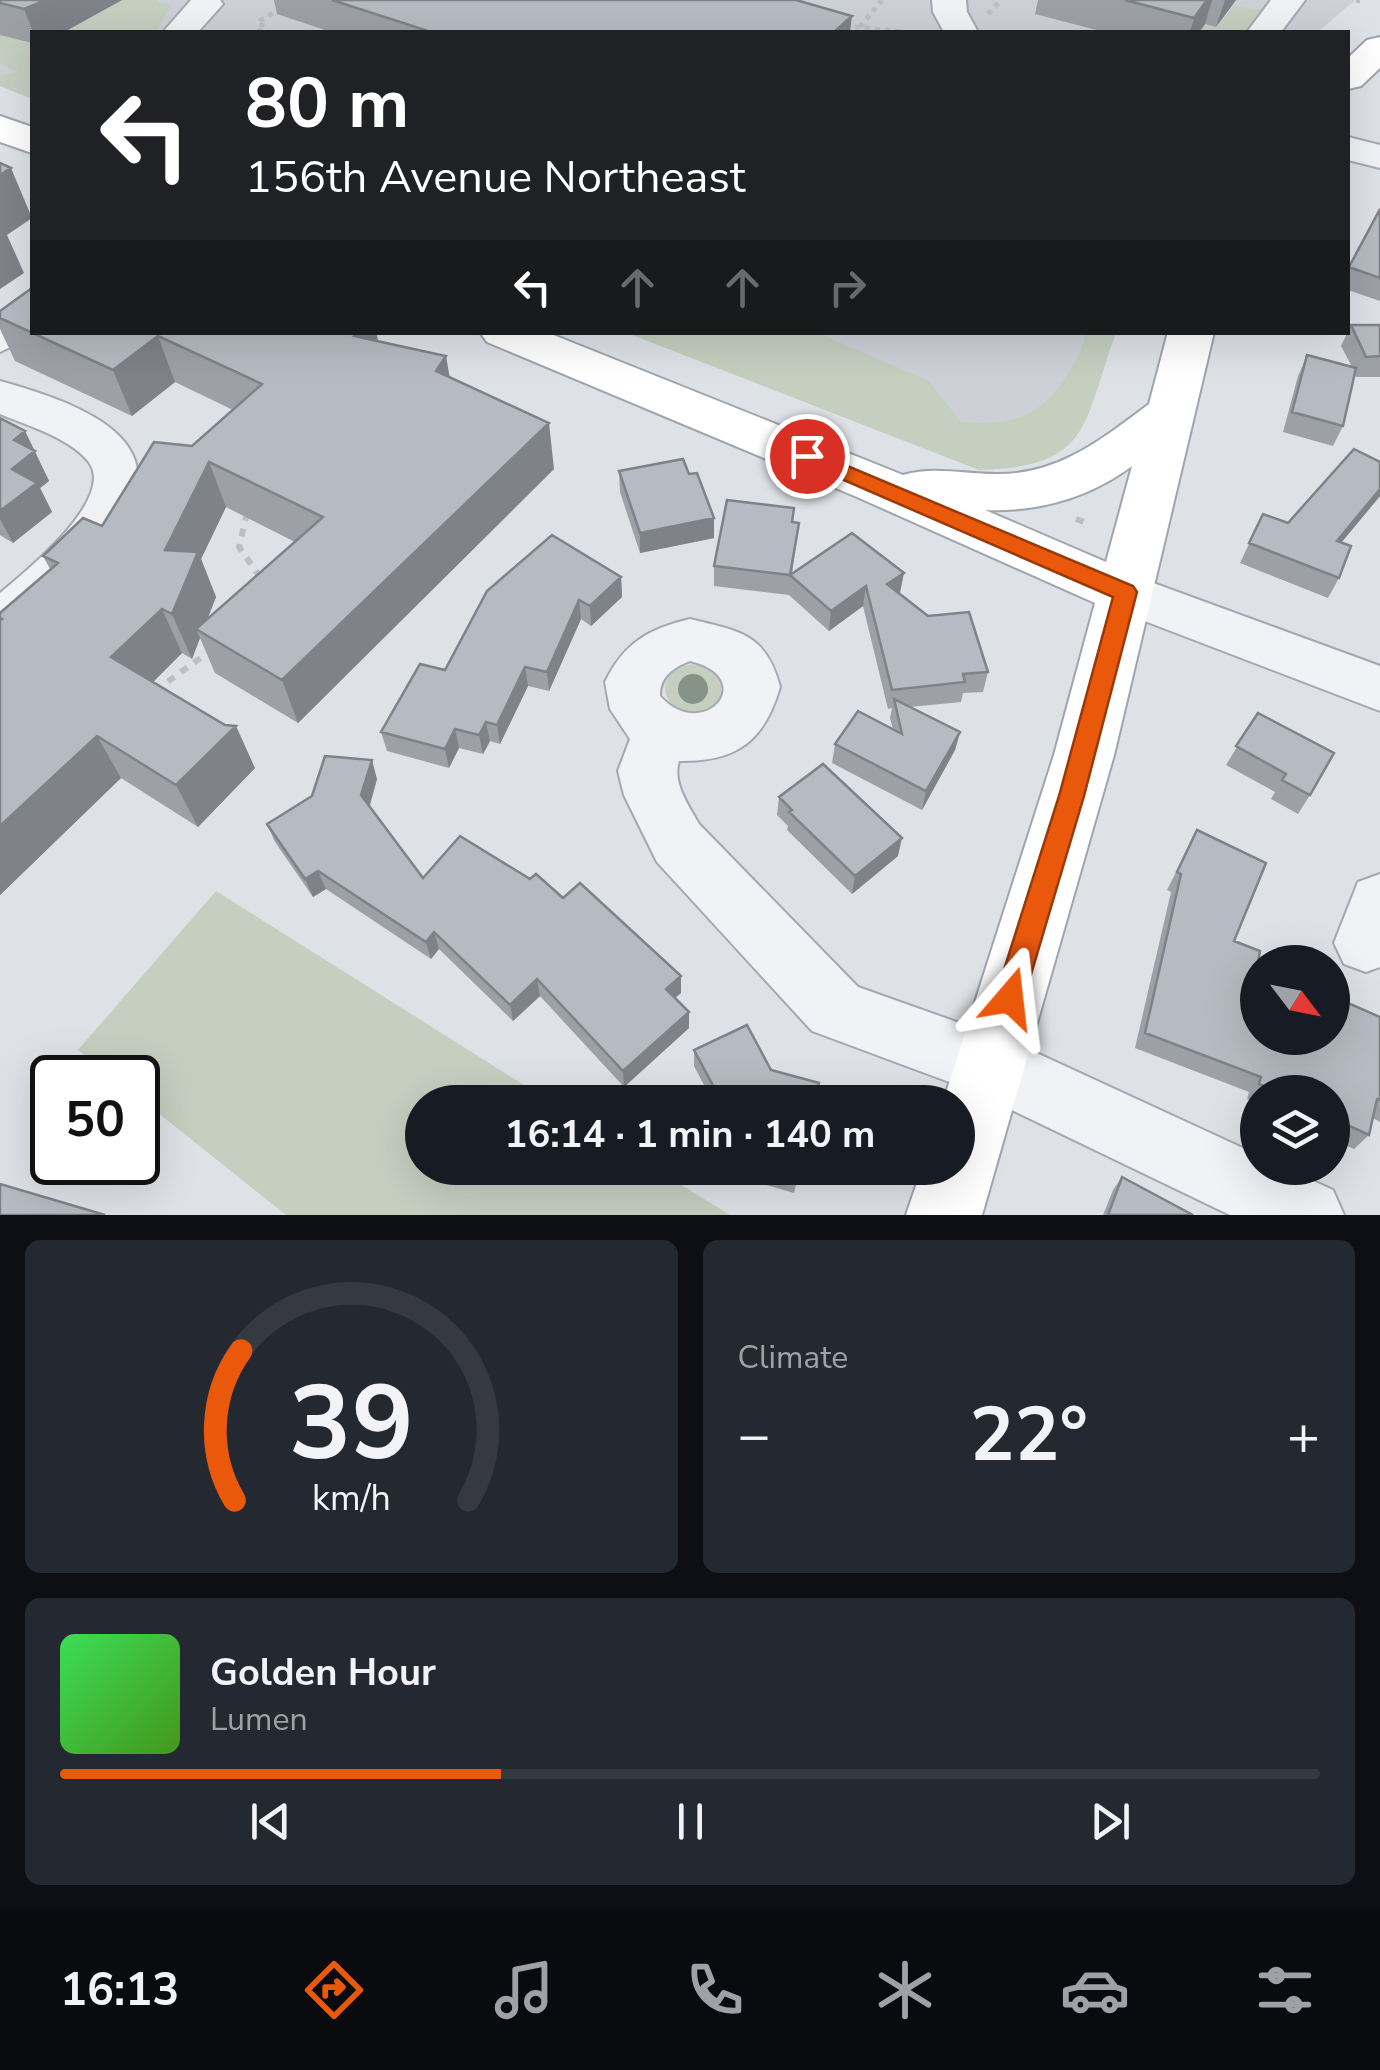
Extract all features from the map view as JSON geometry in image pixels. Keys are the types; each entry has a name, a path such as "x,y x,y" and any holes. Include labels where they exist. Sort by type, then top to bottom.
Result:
{"main road":[{"path":"1350,76 1380,48"},
{"path":"510,335 1126,592"},
{"path":"944,1215 1072,796 1190,335"},
{"path":"875,484 981,494 1045,490 1092,472 1169,413"}],"street":[{"path":"949,0 950,12 960,30"},
{"path":"1266,30 1288,0"},
{"path":"182,30 206,4"},
{"path":"1350,149 1380,157"},
{"path":"0,396 105,448 116,476 115,494 106,516 77,553 0,622"},
{"path":"1126,592 1380,688"},
{"path":"661,731 647,770 666,824 678,843 836,1010 869,1026 952,1049 989,1065 1308,1215"}],"path":[{"path":"260,30 265,26 258,24 261,20 296,0"},
{"path":"860,27 882,0"},
{"path":"840,25 886,30"},
{"path":"248,510 239,547 264,585"},
{"path":"1073,526 1076,519 1090,524"},
{"path":"146,696 213,648"},
{"path":"163,664 174,679"}],"shaded area":[{"path":"0,0 1355,0 1320,30 30,30 30,94 0,82"},
{"path":"641,335 1111,335 1037,462"}],"green space":[{"path":"122,0 157,0 168,3 170,9 157,30 68,30"},
{"path":"1233,6 1266,11 1252,30 1200,30 1205,24 1217,27"},
{"path":"0,32 30,42 30,98 0,86 0,76 19,72 0,64"},
{"path":"632,335 823,335 929,381 961,422 983,423 1033,411 1058,389 1086,335 1115,335 1088,416 1063,449 1044,460 1016,467 979,470"},
{"path":"692,664 713,671 725,689 713,706 698,713 685,712 666,695 666,683 674,672"},
{"path":"216,891 524,1085 405,1085 405,1185 681,1185 730,1215 286,1215 160,1115 160,1055 84,1055 78,1050"}],"building":[{"path":"0,0 46,0 24,9"},
{"path":"332,0 796,0 852,16 836,30 425,30"},
{"path":"1125,0 1207,0 1194,18"},
{"path":"0,163 11,168 0,175"},
{"path":"1380,209 1380,278 1350,265"},
{"path":"30,289 30,332 0,318 0,311"},
{"path":"1351,325 1380,325 1380,356 1366,357"},
{"path":"37,335 355,335 446,356 436,371 549,423 282,680 196,629 323,517 209,462 165,550 198,552 172,614 162,609 111,657 225,725 236,726 176,785 97,736 0,826 0,613 58,563 43,556 83,518 102,526 154,442 192,446 262,384 158,336 113,370"},
{"path":"1307,355 1356,368 1343,426 1292,412"},
{"path":"0,418 25,431 14,440 35,451 12,469 37,483 0,511"},
{"path":"1354,449 1380,462 1380,489 1337,541 1351,546 1339,578 1249,543 1263,514 1288,523"},
{"path":"683,459 689,474 697,473 714,518 640,533 619,471"},
{"path":"727,500 794,508 792,522 799,523 790,575 714,566"},
{"path":"852,533 904,573 887,584 928,616 969,612 988,672 963,674 965,682 892,690 866,586 831,611 790,575"},
{"path":"552,535 621,577 590,606 579,600 547,672 525,667 497,725 486,722 479,735 455,729 445,749 381,732 420,664 445,670 487,591"},
{"path":"894,699 960,732 926,791 835,744 858,711 902,734"},
{"path":"1258,713 1334,753 1310,795 1282,780 1286,774 1236,746"},
{"path":"325,756 372,760 361,795 423,878 460,836 530,879 536,874 563,898 580,883 681,976 666,989 689,1012 623,1071 537,979 510,1005 434,932 426,942 318,871 305,879 267,824 312,796"},
{"path":"823,764 902,838 855,876 789,812 792,810 779,797"},
{"path":"1197,830 1266,863 1234,941 1244,945 1240,945 1240,1055 1350,1055 1350,1004 1380,1017 1380,1100 1377,1099 1369,1135 1350,1126 1350,1075 1256,1075 1145,1033 1181,874 1177,872"},
{"path":"747,1025 771,1070 818,1085 713,1085 694,1050"},
{"path":"1122,1177 1193,1215 1108,1215"},
{"path":"0,1184 105,1215 0,1215"}],"route":[{"path":"807,456 1126,592 1072,796 1010,998"}]}
